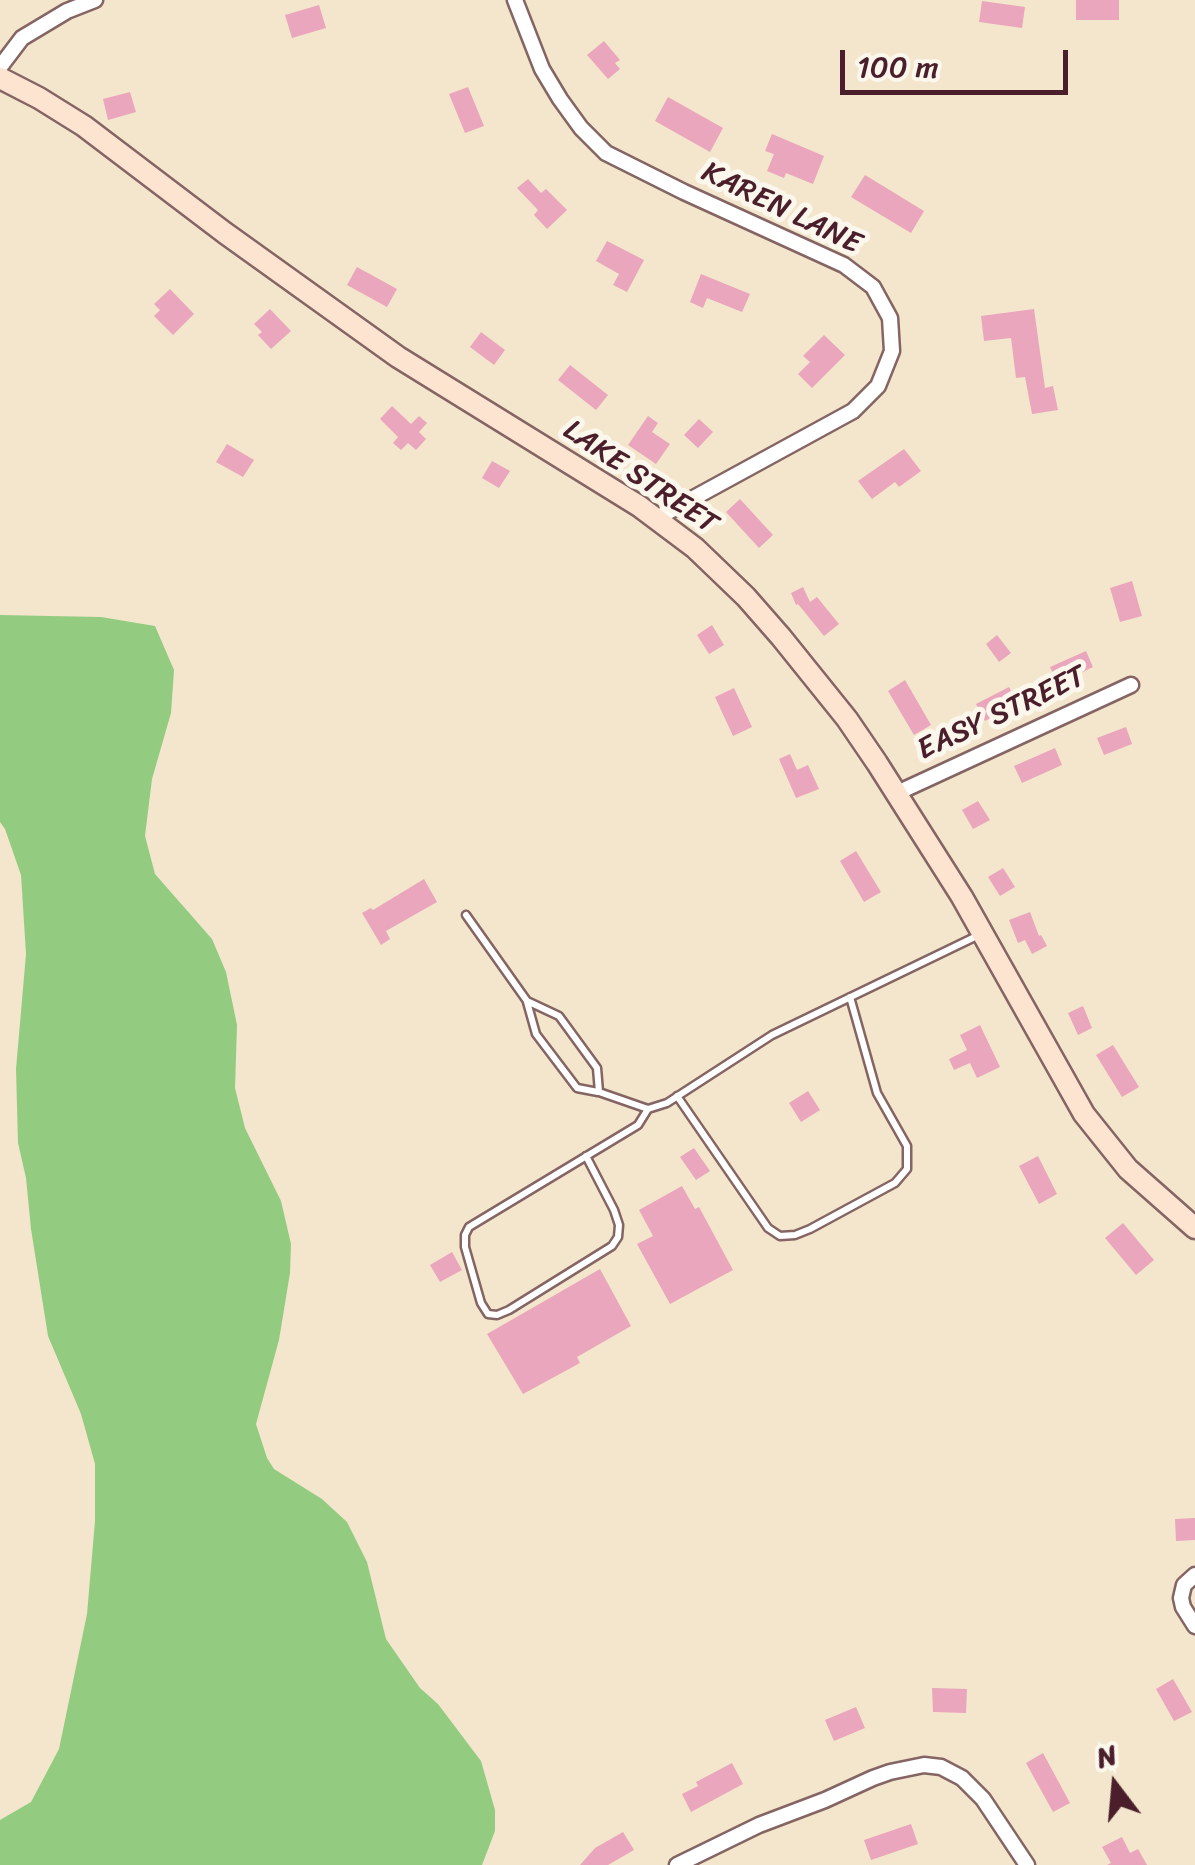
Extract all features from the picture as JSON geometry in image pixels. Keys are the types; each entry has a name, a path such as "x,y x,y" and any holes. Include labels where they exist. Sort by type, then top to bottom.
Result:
{"street":[{"path":"0,67 22,38 95,0"},
{"name":"KAREN LANE","path":"515,0 542,69 581,128 606,153 844,265 872,287 890,318 892,351 878,386 853,411 657,518"},
{"name":"LAKE STREET","path":"0,78 84,126 239,244 398,356 657,518 746,597 847,720 897,792 1084,1114 1128,1169 1195,1228"},
{"name":"EASY STREET","path":"897,792 1131,685"},
{"path":"1195,1575 1184,1585 1180,1598 1195,1626"},
{"path":"678,1865 759,1825 873,1778 924,1765 942,1767 962,1778 983,1799 1027,1865"}],"lane":[{"path":"466,915 526,1001 536,1034 577,1088 648,1109 668,1103 772,1035 982,934"},
{"path":"678,1096 768,1228 780,1236 810,1229 894,1183 907,1169 906,1146 878,1093 850,997"},
{"path":"526,1001 559,1016 598,1068 598,1092"},
{"path":"586,1156 614,1210 618,1237 612,1246 509,1310 488,1314 481,1303 466,1247 464,1235 469,1228 586,1156 638,1125 648,1109"}],"green space":[{"path":"0,615 101,617 155,626 174,670 171,713 152,779 145,836 155,874 212,939 226,972 237,1025 235,1088 245,1128 281,1201 291,1244 279,1340 256,1424 274,1469 322,1499 347,1522 367,1562 386,1639 420,1688 438,1704 481,1761 495,1810 495,1831 482,1865 0,1865 0,1820 31,1802 59,1749 87,1614 95,1521 95,1464 81,1414 48,1336 18,1143 16,1069 26,954 21,875 0,822"}],"building":[{"path":"1076,0 1119,0 1119,20 1076,20"},
{"path":"982,1 1025,7 1022,28 979,22"},
{"path":"319,5 326,28 292,38 285,15"},
{"path":"604,41 620,60 615,63 620,69 608,79 587,55"},
{"path":"468,87 484,126 465,133 449,94"},
{"path":"130,92 136,112 108,120 103,99"},
{"path":"668,97 723,128 710,152 655,121"},
{"path":"772,134 824,156 813,184 786,173 784,178 767,171 774,154 765,151"},
{"path":"865,175 924,211 911,233 851,197"},
{"path":"528,179 541,193 546,189 567,210 547,229 534,215 538,210 517,188"},
{"path":"607,241 644,260 627,292 613,285 619,274 596,261"},
{"path":"357,267 397,289 387,307 347,285"},
{"path":"701,274 750,294 742,312 707,298 703,308 690,302"},
{"path":"170,289 194,314 173,335 154,316 160,310 154,304"},
{"path":"270,309 291,331 271,349 254,324"},
{"path":"1034,309 1045,388 1053,386 1058,410 1032,414 1025,377 1016,378 1011,338 984,341 981,316"},
{"path":"481,332 505,350 494,365 470,347"},
{"path":"824,335 845,355 812,388 798,374 810,362 803,356"},
{"path":"570,365 608,395 596,410 558,380"},
{"path":"392,406 411,424 419,416 427,423 419,432 426,439 416,450 408,443 401,450 393,443 398,437 380,419"},
{"path":"648,416 658,423 652,432 670,444 656,464 628,445"},
{"path":"699,419 713,432 698,448 684,435"},
{"path":"227,444 254,460 243,477 216,462"},
{"path":"904,449 921,471 899,487 895,482 872,499 858,481"},
{"path":"492,461 510,471 499,488 482,478"},
{"path":"740,499 773,535 759,548 726,512"},
{"path":"1132,581 1142,616 1120,622 1110,588"},
{"path":"803,587 810,602 817,597 839,624 824,636 796,605 791,593"},
{"path":"712,625 724,645 709,654 697,635"},
{"path":"997,635 1011,653 999,662 986,644"},
{"path":"1086,651 1093,667 1058,684 1050,667"},
{"path":"905,680 931,725 914,735 888,691"},
{"path":"1009,687 1018,704 985,721 976,704"},
{"path":"734,688 752,727 733,736 715,697"},
{"path":"1126,727 1132,744 1104,755 1097,738"},
{"path":"1055,748 1062,765 1022,783 1014,766"},
{"path":"790,754 797,770 808,765 819,789 796,798 779,759"},
{"path":"978,801 990,820 973,829 962,810"},
{"path":"856,851 881,892 864,902 840,861"},
{"path":"1003,868 1015,887 1000,896 988,877"},
{"path":"424,879 437,902 386,931 390,939 381,945 362,913"},
{"path":"1030,912 1047,946 1032,954 1025,940 1018,943 1009,920"},
{"path":"1083,1006 1092,1028 1078,1035 1068,1013"},
{"path":"980,1025 1000,1067 977,1078 970,1063 954,1070 949,1059 967,1050 960,1035"},
{"path":"1113,1045 1139,1087 1122,1097 1096,1055"},
{"path":"808,1091 820,1110 801,1122 789,1103"},
{"path":"694,1148 710,1171 696,1180 680,1157"},
{"path":"1038,1156 1057,1194 1039,1204 1019,1166"},
{"path":"682,1186 695,1209 699,1207 733,1270 670,1304 637,1244 653,1236 639,1210"},
{"path":"1123,1223 1154,1260 1136,1275 1105,1238"},
{"path":"452,1252 462,1270 440,1282 430,1265"},
{"path":"600,1269 631,1326 577,1357 580,1363 523,1394 487,1334"},
{"path":"1195,1518 1195,1540 1176,1541 1175,1519"},
{"path":"1173,1679 1192,1712 1174,1721 1156,1689"},
{"path":"932,1688 967,1689 966,1713 933,1712"},
{"path":"856,1707 865,1728 834,1741 825,1720"},
{"path":"1043,1753 1070,1803 1053,1812 1026,1763"},
{"path":"732,1763 743,1784 691,1812 682,1794"},
{"path":"911,1824 918,1844 871,1860 864,1840"},
{"path":"623,1832 634,1850 608,1865 580,1865 595,1848"},
{"path":"1122,1837 1130,1853 1138,1849 1147,1865 1107,1865 1111,1863 1102,1847"}]}
